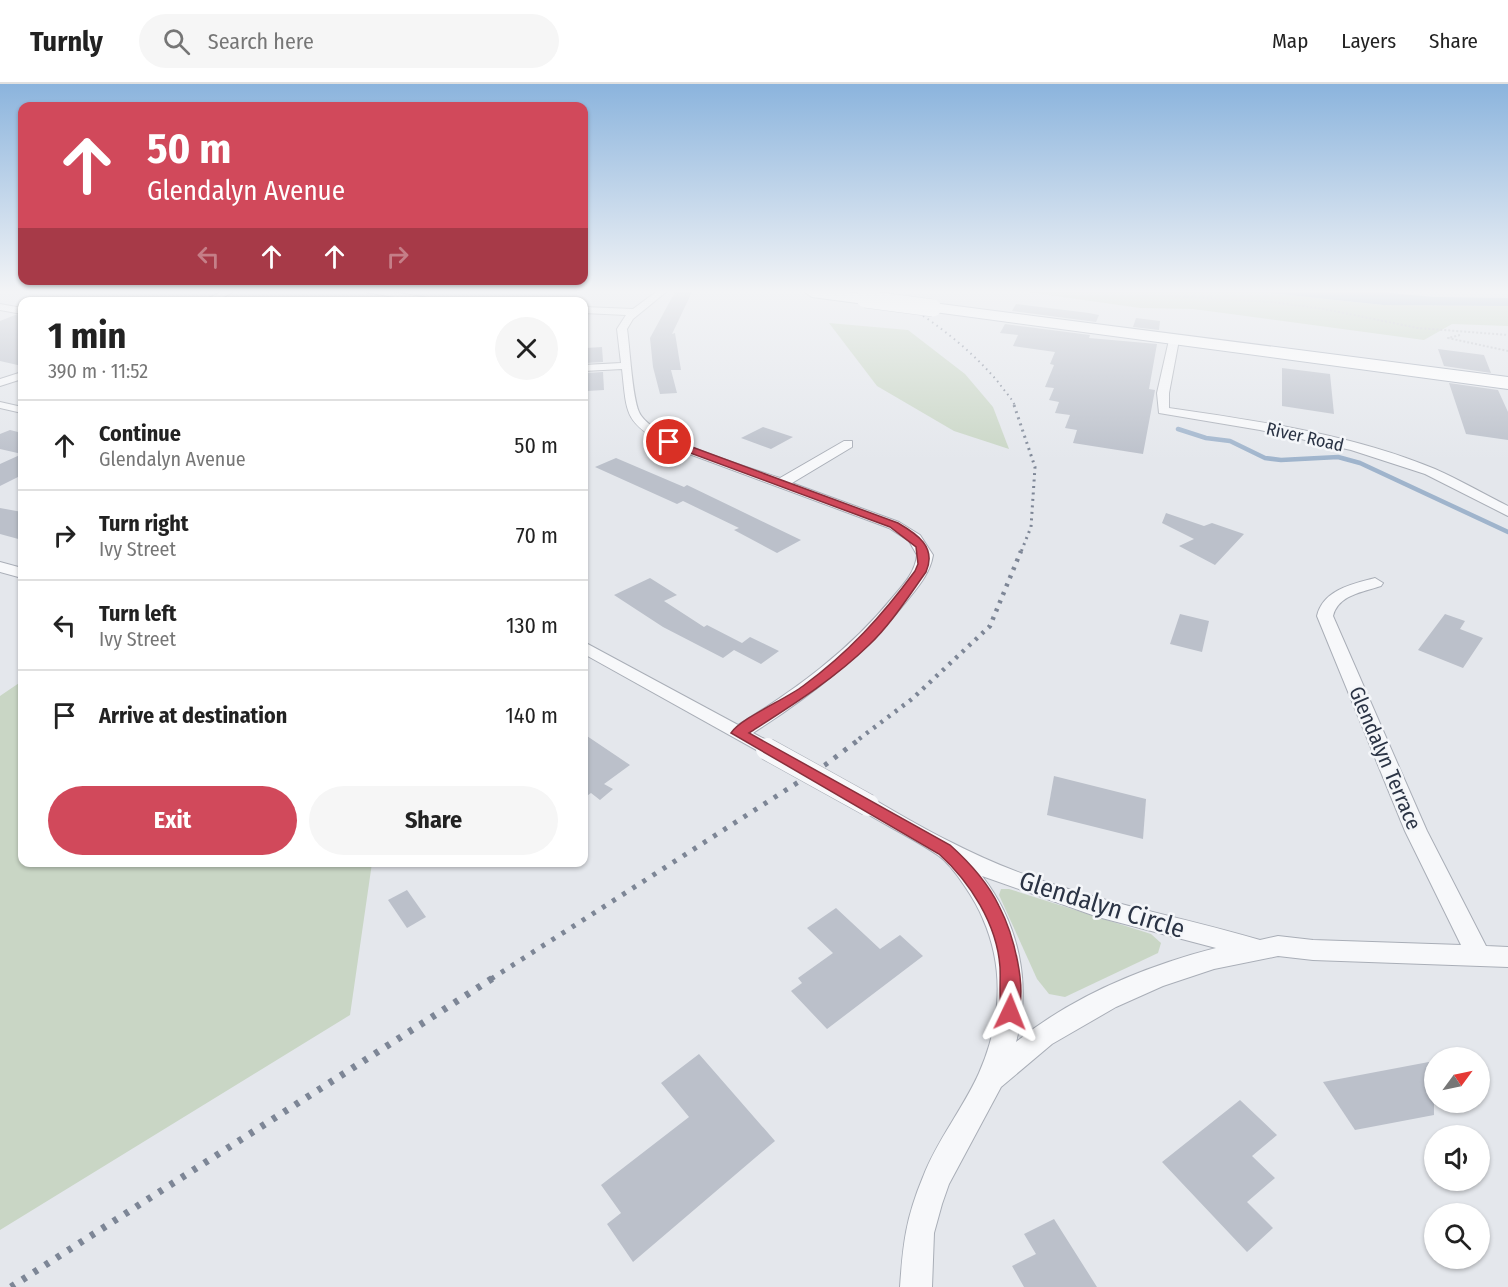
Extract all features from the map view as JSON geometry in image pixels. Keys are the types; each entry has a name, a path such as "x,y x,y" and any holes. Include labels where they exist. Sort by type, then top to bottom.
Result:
{"main road":[{"path":"1237,348 1508,383"}],"street":[{"path":"624,348 633,413 645,428 669,442 906,531 921,546 924,564 886,619 864,642 808,690 738,733"},
{"name":"River Road","path":"1172,348 1163,393 1163,411 1253,424 1390,458 1420,468 1508,512"},
{"path":"588,368 626,366"},
{"path":"0,383 18,376"},
{"path":"0,405 18,409"},
{"path":"783,483 848,444"},
{"path":"0,567 18,572"},
{"name":"Glendalyn Terrace","path":"1375,583 1330,601 1325,608 1325,616 1451,909 1479,956"},
{"path":"588,649 945,849"},
{"name":"Glendalyn Circle","path":"945,849 1054,892 1147,921 1262,950"},
{"name":"Glendalyn Circle","path":"916,1287 919,1233 927,1204 937,1177 991,1078 1010,1012 1009,962 988,901 963,867 945,849"},
{"name":"Glendalyn Circle","path":"991,1078 1043,1036 1107,999 1169,973 1214,959 1278,946 1313,950 1508,957"}],"green space":[{"path":"848,348 931,348 965,374 993,407 1009,449 954,431 877,386"},
{"path":"18,684 18,867 371,867 350,1015 0,1230 0,696"},
{"path":"1001,889 1009,889 1151,934 1161,943 1158,953 1065,997 1049,994 1037,979 999,895"}],"building":[{"path":"0,348 18,348 18,365 0,361"},
{"path":"588,348 602,348 603,362 588,363"},
{"path":"651,348 677,348 681,370 671,370 677,393 660,394"},
{"path":"1028,348 1156,348 1149,389 1155,390 1143,454 1073,443 1077,430 1065,428 1070,415 1055,413 1059,402 1049,400 1054,388 1045,387 1054,365 1050,364 1055,352"},
{"path":"1438,349 1484,355 1491,373 1444,366"},
{"path":"1282,368 1330,374 1334,414 1282,406"},
{"path":"603,372 604,390 588,391 588,373"},
{"path":"1449,383 1498,390 1508,412 1508,440 1466,434"},
{"path":"763,427 793,437 771,449 741,438"},
{"path":"10,430 18,432 18,453 0,449 0,434"},
{"path":"18,456 18,477 0,486 0,464"},
{"path":"616,458 684,487 687,485 801,540 777,553 734,530 739,528 683,501 677,504 595,467"},
{"path":"0,508 18,511 18,539 0,534"},
{"path":"1166,513 1204,526 1212,523 1244,534 1215,565 1179,546 1194,539 1162,523"},
{"path":"650,578 677,595 664,601 704,627 707,625 742,643 750,637 779,651 761,664 734,650 723,658 663,627 614,595"},
{"path":"1180,614 1209,621 1202,652 1170,644"},
{"path":"1445,614 1465,621 1460,629 1483,638 1463,668 1418,650"},
{"path":"588,737 630,765 604,784 613,789 600,800 591,793 588,795"},
{"path":"1054,776 1146,799 1143,839 1047,815"},
{"path":"407,890 426,917 407,928 388,900"},
{"path":"836,908 880,949 900,935 923,956 827,1029 791,991 802,983 798,978 833,953 807,928"},
{"path":"699,1054 775,1141 633,1262 607,1224 621,1213 601,1185 689,1117 661,1083"},
{"path":"1424,1063 1424,1113 1434,1113 1434,1115 1355,1130 1323,1082"},
{"path":"1240,1100 1277,1135 1252,1156 1275,1178 1247,1202 1273,1228 1247,1252 1162,1162"},
{"path":"1054,1219 1097,1287 1024,1287 1012,1266 1036,1254 1024,1234"}],"waterway":[{"path":"1178,429 1206,438 1230,441 1265,458 1281,460 1338,457 1360,463 1508,532"}],"railway":[{"path":"965,348 999,383 1015,406"},
{"path":"1014,405 1035,467 1031,527 1021,552"},
{"path":"859,739 912,699 990,626 1021,551"},
{"path":"491,979 825,765 861,738"},
{"path":"11,1287 493,978"}],"route":[{"path":"669,442 894,525 915,538 921,546 924,564 920,572 886,619 864,642 808,690 738,733 945,849 963,867 979,887 992,909 1009,962 1010,1012"}]}
